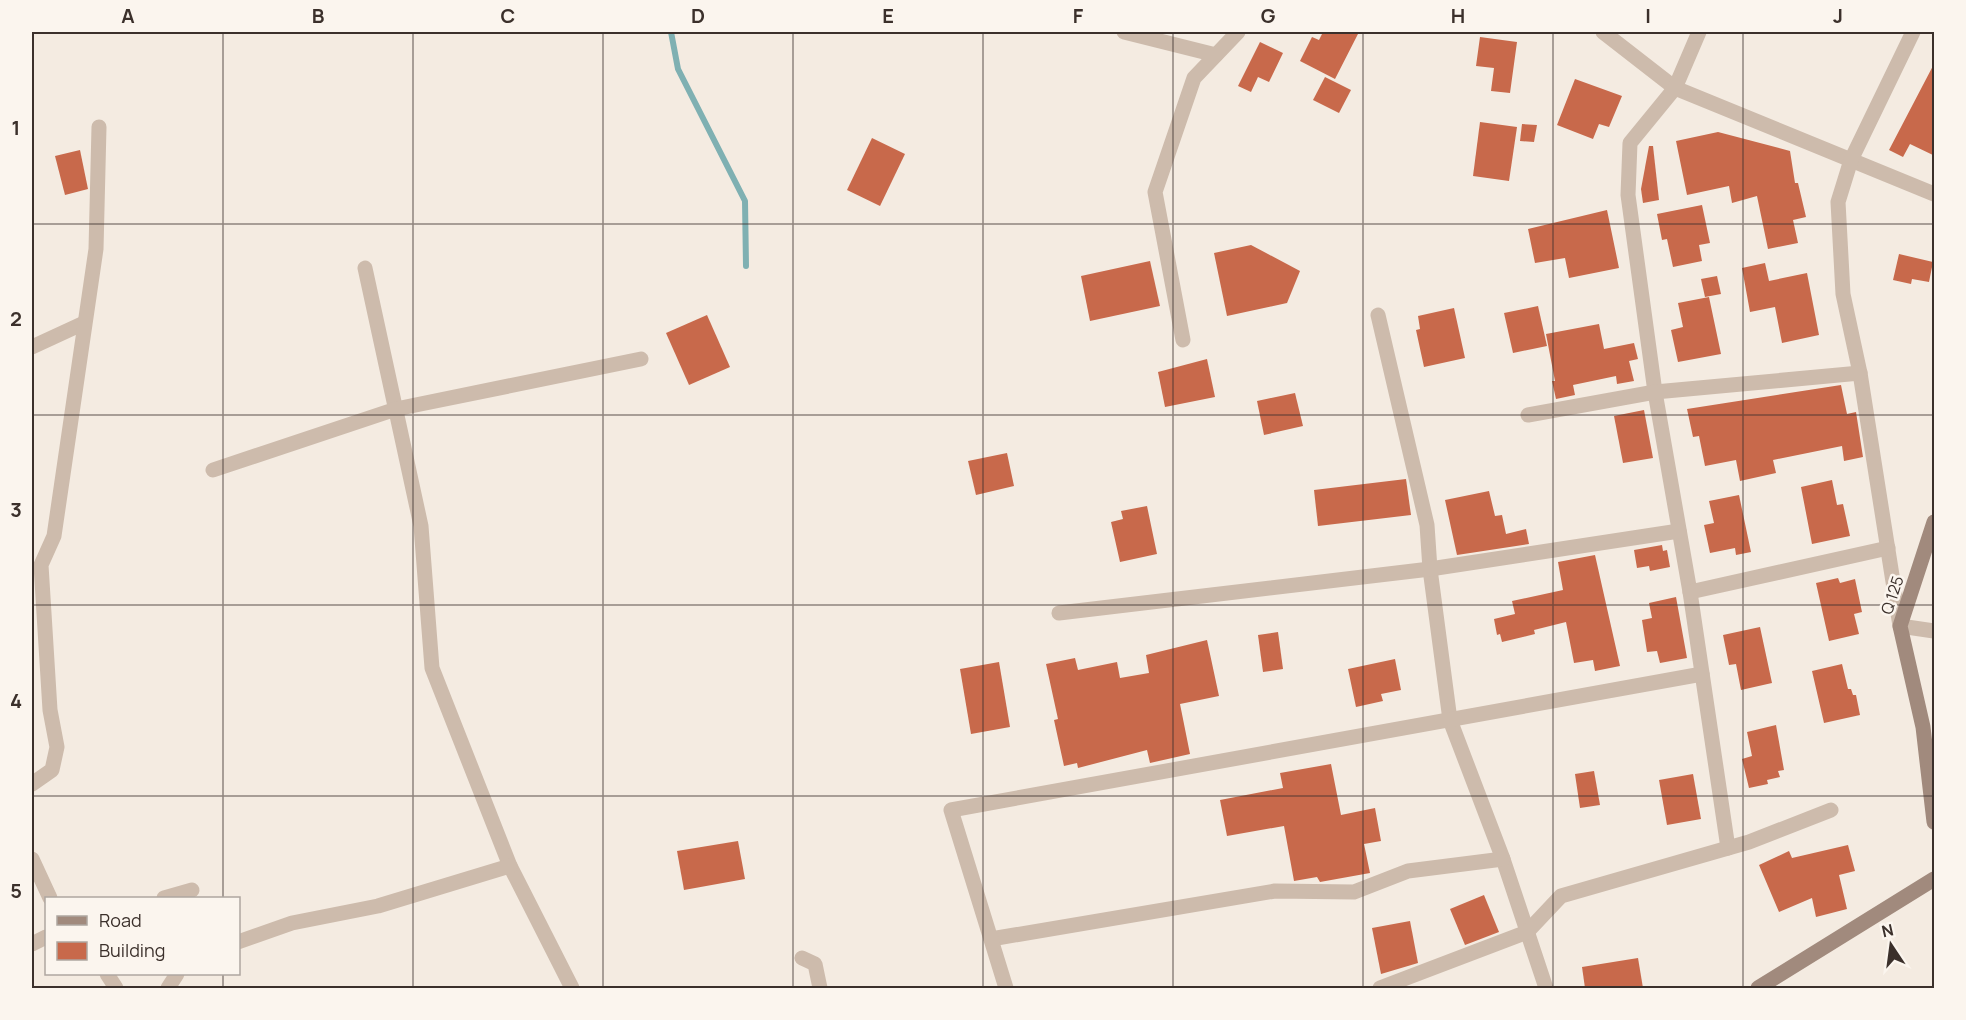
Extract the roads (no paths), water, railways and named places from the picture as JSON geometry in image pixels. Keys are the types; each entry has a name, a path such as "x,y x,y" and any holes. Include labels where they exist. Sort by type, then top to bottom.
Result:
{"street":[{"path":"1124,32 1216,55"},
{"path":"1183,340 1155,192 1194,78 1238,32"},
{"path":"1603,32 1675,88 1935,194"},
{"path":"1699,32 1675,88 1630,143 1628,195 1654,392 1690,592 1728,848"},
{"path":"1913,32 1851,160 1838,202 1843,294 1860,374 1900,626 1935,631"},
{"path":"32,784 52,770 57,747 50,710 36,566 54,536 96,249 99,128"},
{"path":"364,268 421,526 432,668 510,866 572,988"},
{"path":"1377,315 1427,525 1430,569 1450,720 1503,859 1546,988"},
{"path":"32,347 84,322"},
{"path":"213,470 396,409 641,359"},
{"path":"1528,416 1654,392 1860,374"},
{"name":"Q 125","path":"1935,522 1900,626 1923,727 1935,822"},
{"path":"1059,613 1430,569 1679,531"},
{"path":"1690,592 1888,548"},
{"path":"1006,988 951,810 1702,674"},
{"path":"1380,988 1527,932 1561,896 1728,848 1831,810"},
{"path":"991,939 1275,891 1354,891 1408,871 1503,859"},
{"path":"32,860 50,897"},
{"path":"240,941 292,923 378,906 510,866"},
{"path":"1758,988 1935,879"},
{"path":"168,897 192,890"},
{"path":"802,958 815,964 820,988"},
{"path":"108,975 116,988"},
{"path":"168,988 176,975"}],"waterway":[{"path":"671,32 678,69 745,201 746,266"}]}
